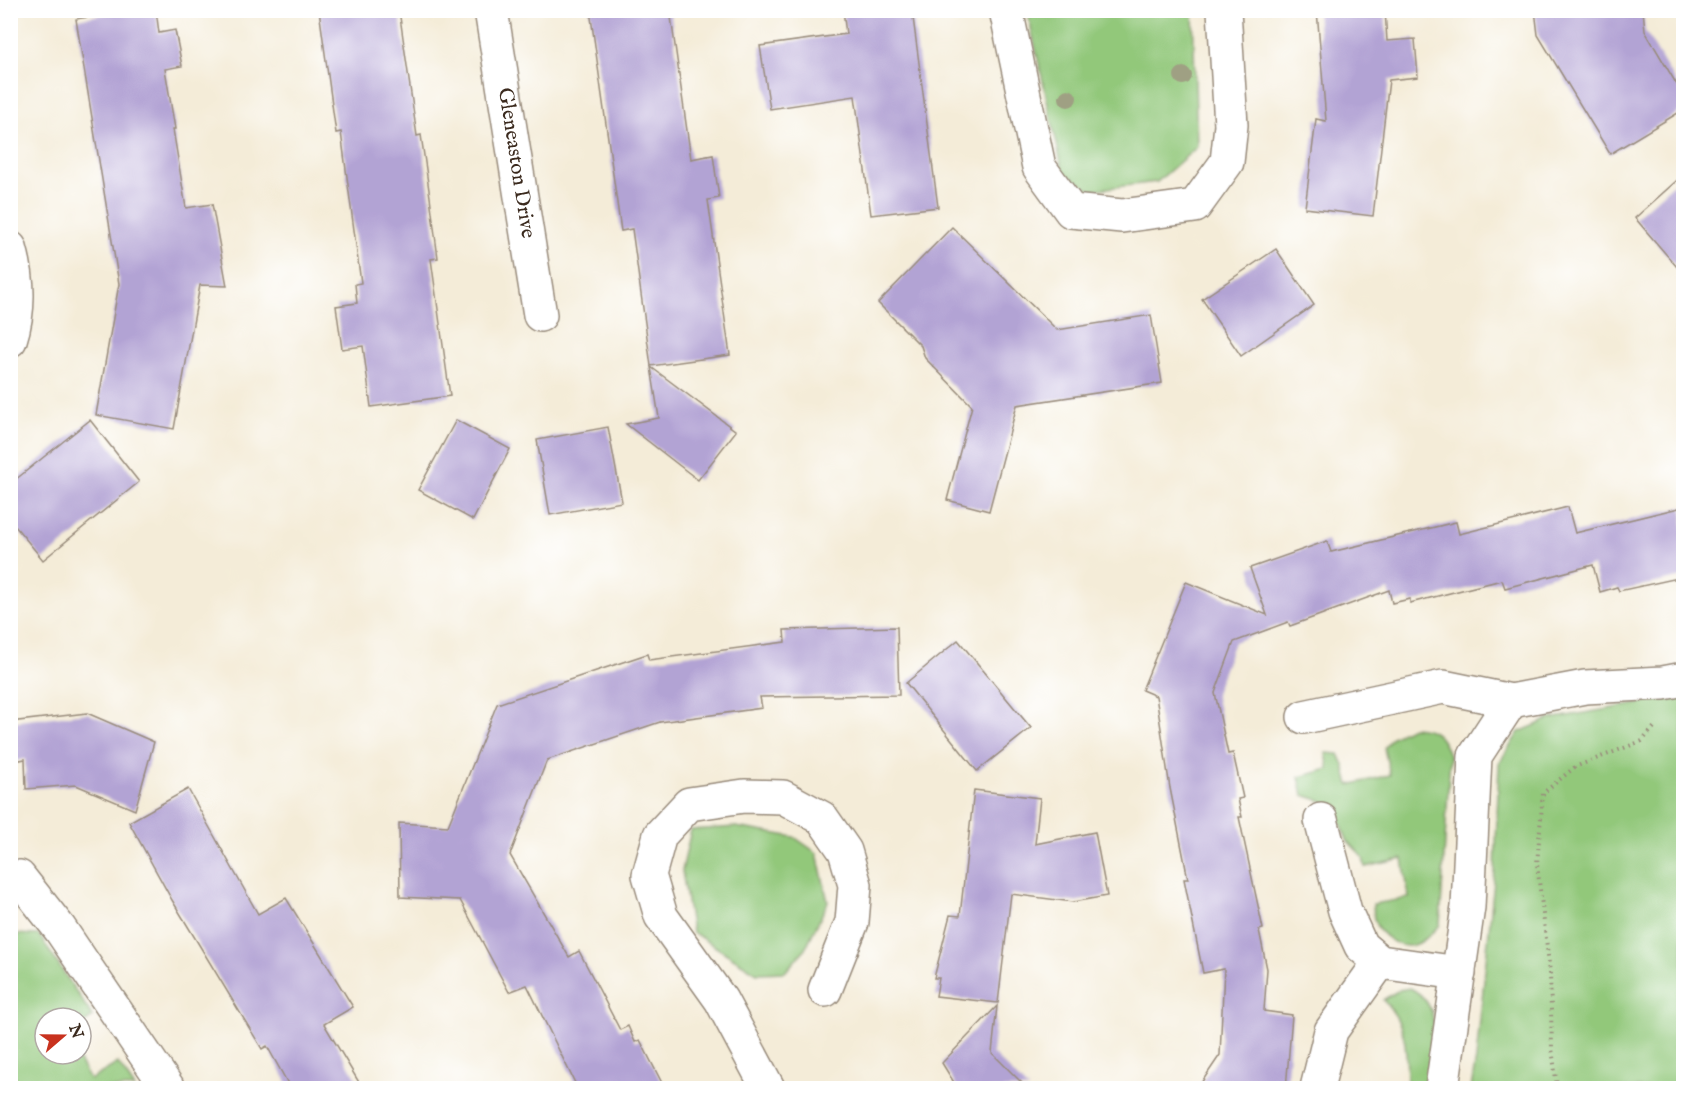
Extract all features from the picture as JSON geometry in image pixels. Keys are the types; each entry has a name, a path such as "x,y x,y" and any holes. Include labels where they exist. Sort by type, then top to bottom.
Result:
{"street":[{"name":"Gleneaston Drive","path":"491,10 540,315"},
{"path":"1006,10 1039,167 1071,211 1122,216 1195,206 1227,162 1231,125 1224,10"},
{"path":"10,248 17,272 17,319 10,340"},
{"path":"1304,717 1443,687 1511,701 1585,687 1673,681"},
{"path":"1442,1089 1468,907 1475,756 1511,701"},
{"path":"768,1089 721,1000 661,916 649,875 660,835 689,804 744,796 783,797 822,818 844,851 855,885 852,922 825,990"},
{"path":"1321,820 1345,911 1361,946 1380,962 1459,974"},
{"path":"19,877 60,929 168,1089"},
{"path":"1317,1089 1331,1031 1380,962"}],"path":[{"path":"1557,1089 1552,1048 1550,972 1537,864 1543,793 1575,767 1641,741 1661,719 1673,681"}],"green space":[{"path":"1031,11 1193,11 1197,147 1157,182 1091,190 1063,172 1029,19"},
{"path":"1683,696 1683,1088 1471,1088 1495,871 1499,763 1519,732 1550,719"},
{"path":"1412,727 1427,729 1437,734 1450,757 1440,925 1422,942 1408,946 1395,943 1384,935 1376,925 1373,904 1409,898 1403,859 1365,867 1363,857 1347,840 1337,812 1322,801 1303,795 1299,777 1329,769 1326,753 1339,754 1349,785 1390,775 1384,748 1392,737"},
{"path":"736,827 794,837 817,853 828,902 805,949 785,972 757,973 692,932 682,871 691,830"},
{"path":"11,934 39,935 86,1006 33,1006 33,1066 82,1066 90,1080 118,1063 135,1088 19,1088 11,1069"},
{"path":"1410,988 1422,996 1433,1019 1434,1047 1426,1088 1407,1088 1405,1041 1398,1020 1383,1000 1399,990"}],"building":[{"path":"131,10 156,10 159,33 175,30 182,66 165,69 186,208 212,204 227,286 200,285 174,429 96,415 119,284 76,19"},
{"path":"319,10 399,10 417,136 421,135 430,197 438,258 431,259 450,396 371,407 363,346 342,349 336,306 357,303 355,284 361,283 341,132 336,133"},
{"path":"590,10 670,10 691,159 713,155 719,198 708,200 730,355 651,366 632,229 621,231"},
{"path":"843,10 912,10 938,207 871,215 855,96 770,109 760,46 846,34"},
{"path":"1317,10 1385,10 1387,41 1415,39 1418,77 1389,80 1373,216 1305,208 1316,119 1326,121"},
{"path":"1535,10 1643,10 1645,31 1683,95 1683,110 1610,154 1538,35"},
{"path":"1683,175 1683,274 1635,218"},
{"path":"952,227 1057,330 1151,315 1162,383 1017,405 989,511 947,500 972,406 925,358 921,346 878,303"},
{"path":"1276,249 1314,305 1241,356 1202,299"},
{"path":"651,367 736,431 698,480 626,424 659,418"},
{"path":"90,420 139,482 43,560 10,520 10,484"},
{"path":"456,420 510,449 473,520 418,490"},
{"path":"608,427 622,502 550,515 537,440"},
{"path":"1568,507 1575,533 1683,507 1683,577 1619,591 1617,587 1600,592 1593,565 1505,588 1502,580 1410,603 1410,599 1392,603 1389,590 1290,626 1288,622 1234,642 1215,693 1228,754 1233,753 1243,798 1238,799 1242,817 1239,817 1263,929 1259,930 1267,969 1264,1011 1292,1015 1286,1089 1197,1089 1220,1055 1224,969 1203,973 1184,879 1188,879 1170,788 1156,696 1142,690 1186,582 1267,615 1250,568 1327,541 1331,552 1456,522 1459,534"},
{"path":"897,627 899,695 760,697 762,708 660,722 547,760 510,855 569,957 579,951 620,1030 628,1026 635,1042 640,1040 665,1089 578,1089 527,985 509,992 460,900 400,897 399,823 448,826 497,704 647,654 649,660 785,642 784,630"},
{"path":"958,640 1031,728 977,771 906,683"},
{"path":"87,713 154,742 135,810 76,785 26,789 25,759 15,761 10,722"},
{"path":"188,789 258,914 286,898 353,1007 324,1024 363,1089 291,1089 267,1046 262,1049 172,900 129,822"},
{"path":"974,790 1040,798 1035,844 1095,832 1107,896 1073,902 1011,894 998,1003 936,996 939,978 934,978 950,915 960,916"},
{"path":"997,1006 992,1053 1028,1089 958,1089 942,1063"}]}
